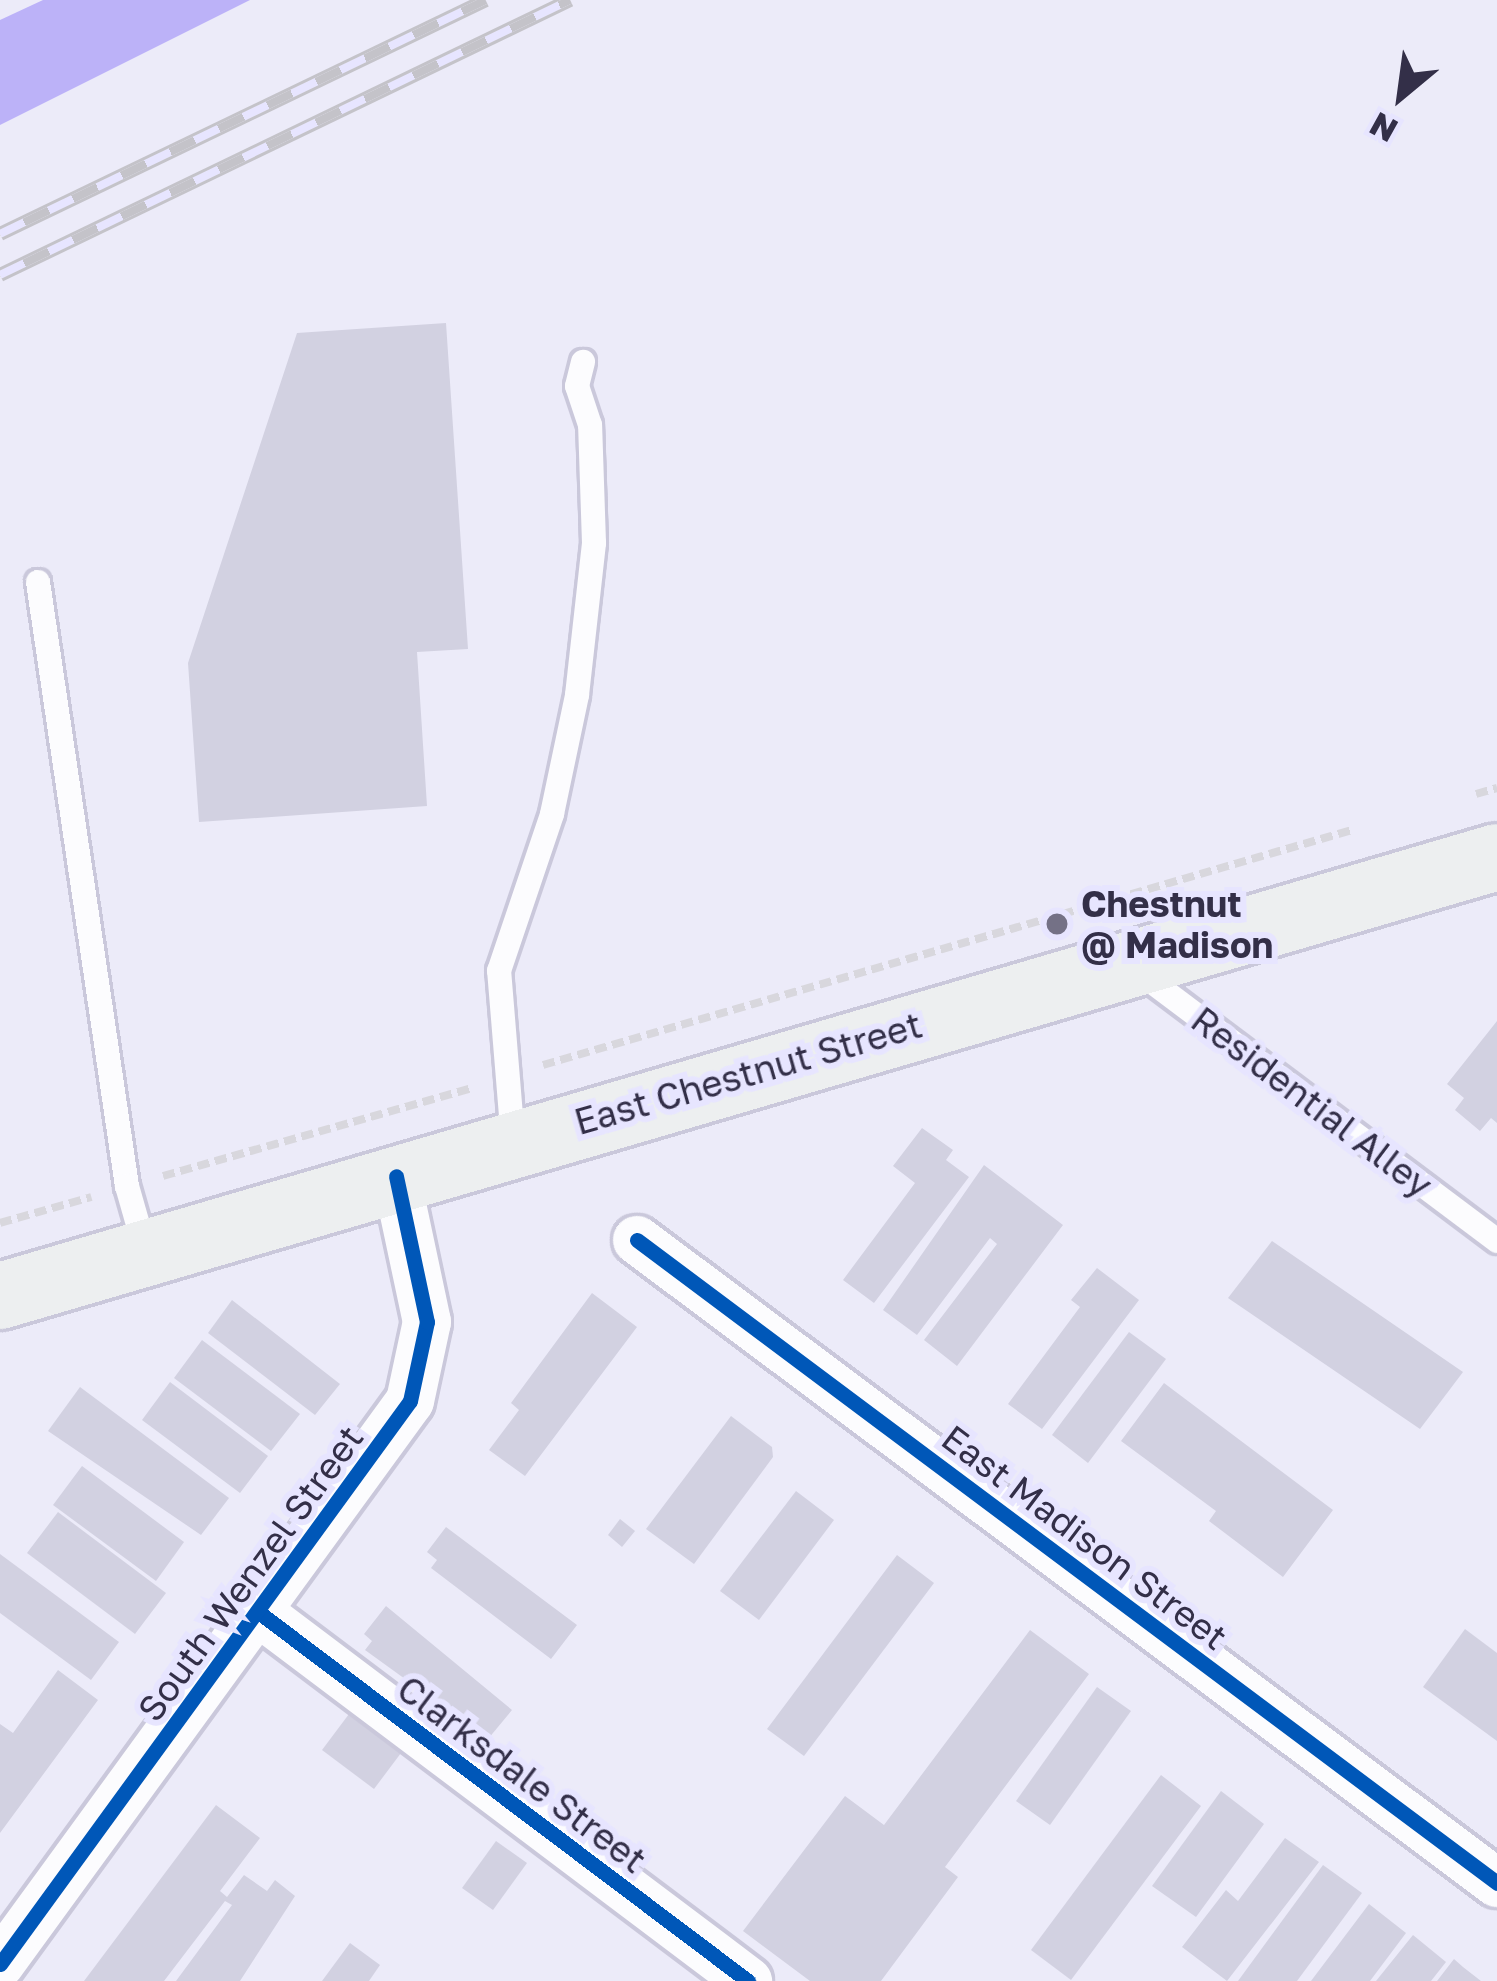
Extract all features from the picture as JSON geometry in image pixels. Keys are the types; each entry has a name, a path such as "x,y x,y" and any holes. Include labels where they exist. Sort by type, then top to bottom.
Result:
{"main road":[{"name":"East Chestnut Street","path":"0,1296 396,1176 1497,857"}],"street":[{"name":"South Wenzel Street","path":"0,1964 261,1614 410,1401 424,1361 427,1322 396,1176"},
{"name":"East Madison Street","path":"637,1240 1497,1883"},
{"name":"Clarksdale Street","path":"261,1614 748,1981"}],"lane":[{"path":"513,1142 499,971 556,794 577,695 594,543 590,425 577,386 583,362"},
{"path":"38,583 127,1186 146,1252"},
{"name":"Residential Alley","path":"1127,963 1497,1241"}],"path":[{"path":"1452,801 1497,788"},
{"path":"0,1223 1362,827"}],"shaded area":[{"path":"43,0 250,0 0,125 0,20"}],"building":[{"path":"446,323 468,649 417,652 427,806 199,822 188,663 297,333"},
{"path":"1497,1021 1497,1123 1491,1118 1480,1131 1455,1110 1464,1098 1447,1084"},
{"path":"922,1128 953,1150 946,1160 969,1177 874,1303 843,1280 915,1183 893,1166"},
{"path":"984,1165 1063,1225 957,1366 924,1340 997,1244 990,1238 917,1335 883,1310"},
{"path":"1272,1241 1463,1372 1420,1429 1228,1298"},
{"path":"1097,1268 1139,1300 1042,1429 1008,1404 1080,1307 1071,1300"},
{"path":"592,1293 637,1327 525,1476 489,1450 519,1410 511,1403"},
{"path":"232,1300 340,1384 315,1415 208,1333"},
{"path":"1129,1332 1166,1359 1088,1463 1052,1435"},
{"path":"202,1340 300,1414 271,1451 174,1378"},
{"path":"170,1382 268,1456 240,1493 142,1420"},
{"path":"1164,1383 1333,1510 1283,1577 1209,1521 1216,1511 1121,1441"},
{"path":"80,1387 229,1498 201,1535 48,1431"},
{"path":"731,1416 772,1447 773,1457 694,1564 646,1529"},
{"path":"82,1466 184,1542 156,1581 53,1505"},
{"path":"796,1491 834,1520 759,1620 720,1591"},
{"path":"58,1512 166,1593 135,1634 27,1553"},
{"path":"620,1519 635,1531 622,1547 608,1535"},
{"path":"446,1527 577,1625 551,1659 431,1568 437,1560 427,1552"},
{"path":"0,1554 119,1642 91,1680 0,1613"},
{"path":"897,1555 934,1583 804,1756 767,1729"},
{"path":"386,1606 512,1710 488,1739 365,1650 372,1641 364,1634"},
{"path":"1465,1629 1497,1653 1497,1741 1423,1687"},
{"path":"1030,1630 1089,1674 945,1867 958,1877 881,1981 810,1981 743,1931 845,1796 884,1825"},
{"path":"58,1670 98,1700 0,1833 0,1724 13,1733"},
{"path":"1097,1687 1131,1711 1050,1825 1016,1801"},
{"path":"361,1698 413,1737 374,1789 322,1750"},
{"path":"1161,1775 1201,1806 1071,1980 1031,1950"},
{"path":"1221,1791 1264,1824 1196,1917 1152,1886"},
{"path":"216,1805 260,1838 220,1891 227,1897 244,1875 267,1891 275,1880 295,1896 240,1981 176,1981 232,1905 225,1901 164,1981 84,1981"},
{"path":"1285,1838 1319,1862 1227,1981 1182,1947 1226,1890 1238,1901"},
{"path":"496,1841 527,1863 493,1910 462,1888"},
{"path":"1323,1865 1362,1893 1297,1981 1238,1981"},
{"path":"1369,1904 1406,1933 1370,1981 1311,1981"},
{"path":"1413,1935 1446,1962 1431,1981 1376,1981"},
{"path":"350,1943 380,1965 369,1981 322,1981"},
{"path":"1454,1959 1463,1967 1481,1981 1437,1981"}],"railway":[{"path":"0,234 486,0"},
{"path":"0,275 570,0"}],"cycle path":[{"path":"0,1964 410,1401 427,1322 396,1176"},
{"path":"637,1240 1497,1883"},
{"path":"261,1614 748,1981"}],"place":[{"name":"Chestnut @ Madison","path":"1057,924"}]}
